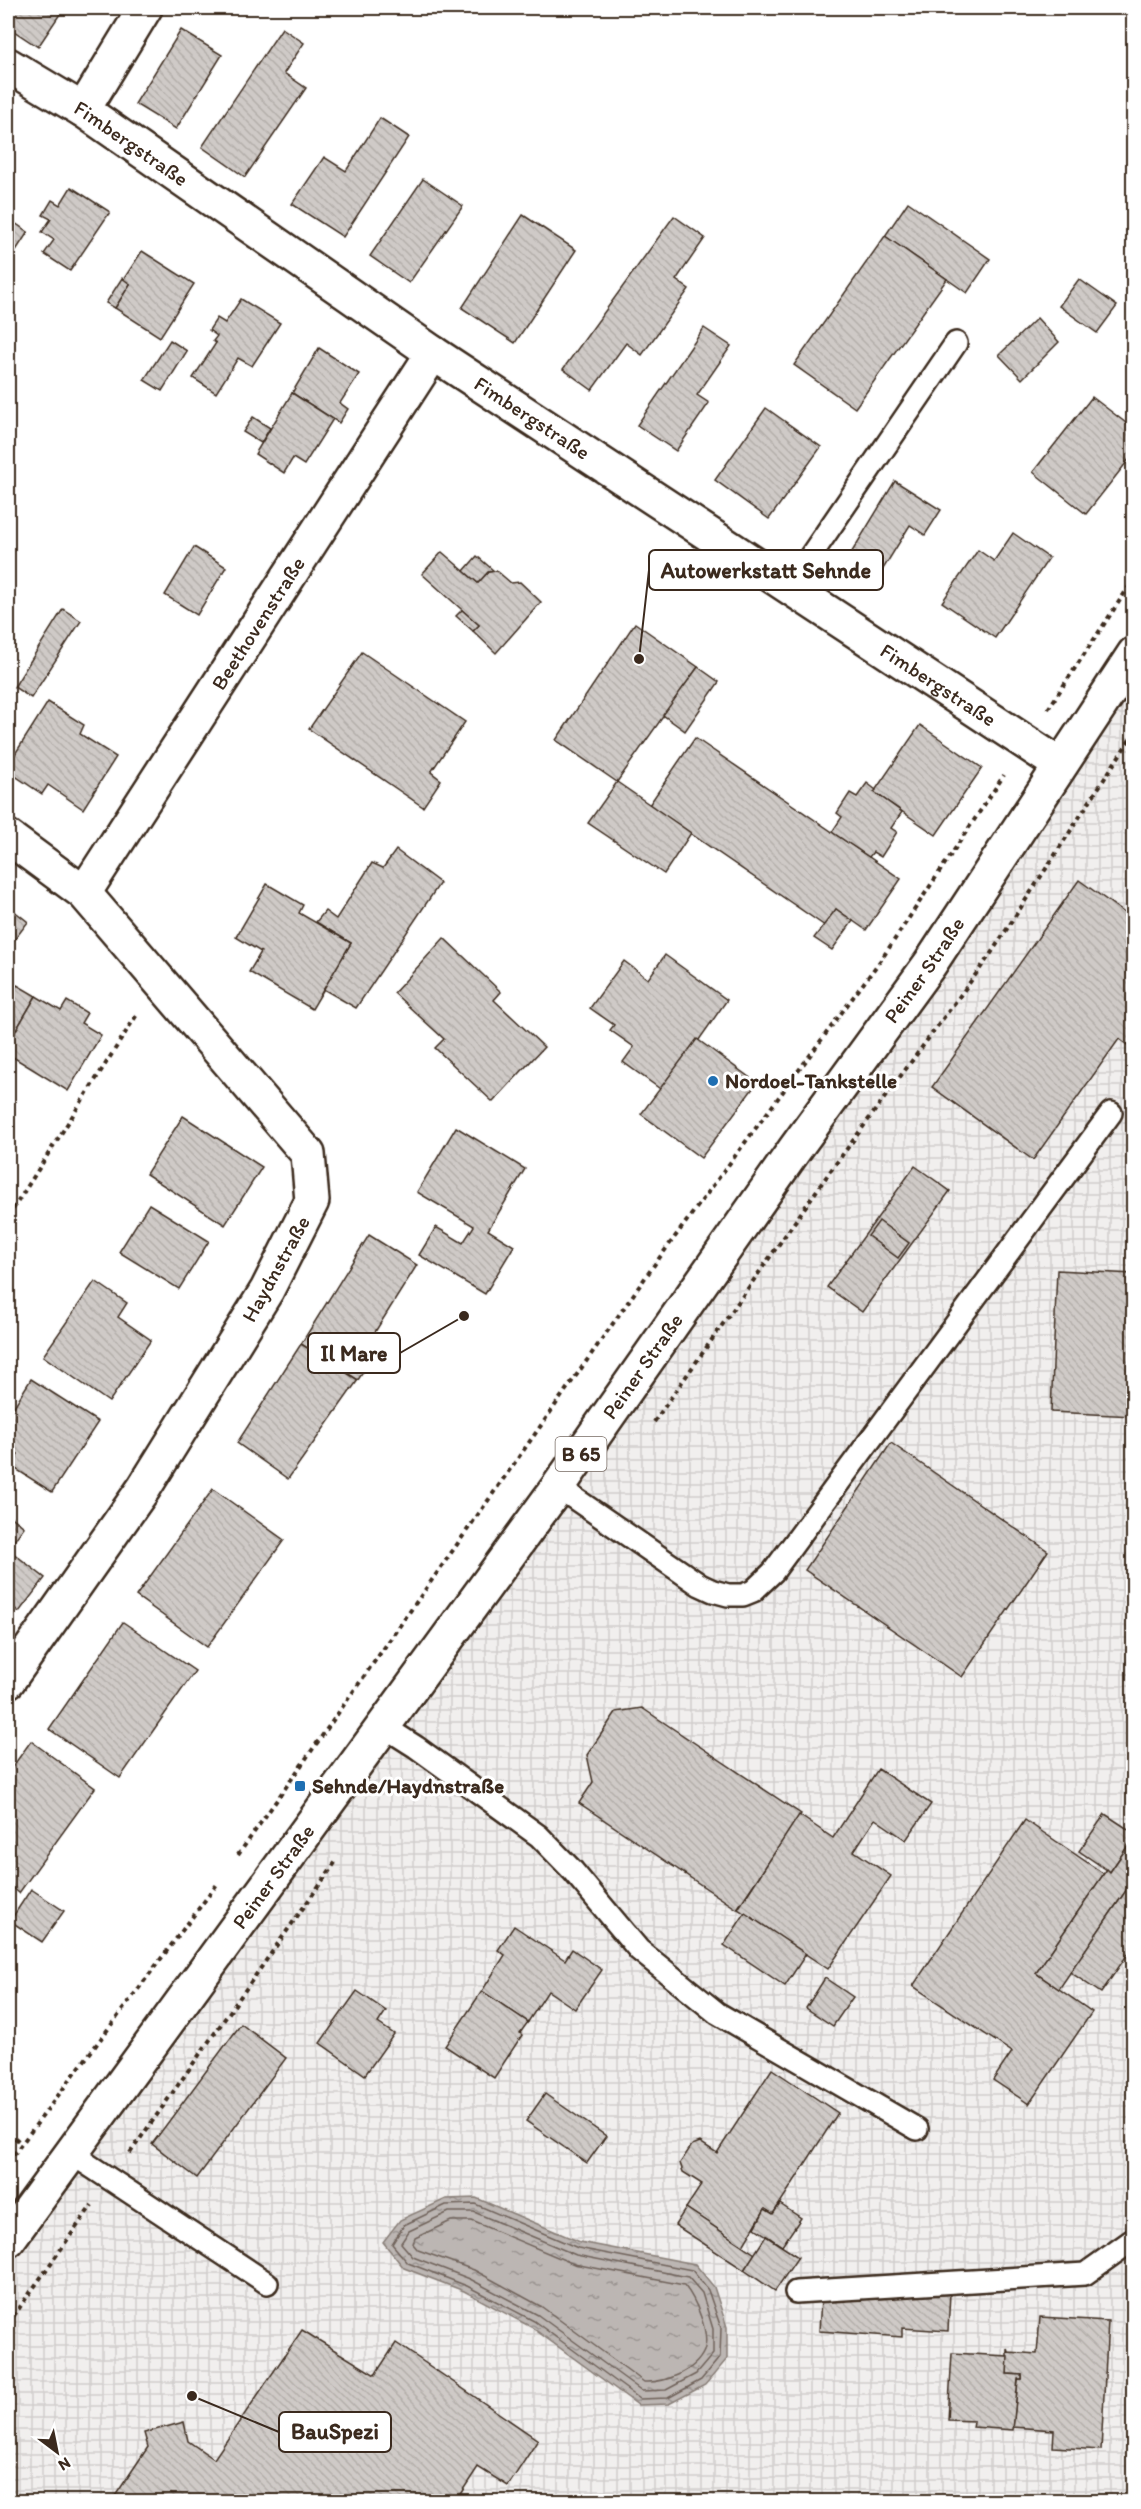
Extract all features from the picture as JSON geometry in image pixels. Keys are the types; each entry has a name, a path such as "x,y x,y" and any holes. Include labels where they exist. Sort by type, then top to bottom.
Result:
{"street":[{"path":"82,110 145,8"},
{"name":"Fimbergstraße","path":"8,65 82,110 433,353 1059,765"},
{"name":"Beethovenstraße","path":"84,893 433,353"},
{"name":"Peiner Straße","path":"8,2240 558,1487 795,1149 930,964 1134,654"},
{"name":"Haydnstraße","path":"8,837 84,893 308,1154 312,1201 267,1290 144,1488 8,1681"}],"lane":[{"path":"789,586 956,343"},
{"path":"558,1487 700,1585 728,1595 743,1595 753,1591 773,1572 1111,1113"},
{"path":"383,1726 416,1747 539,1836 573,1871 639,1950 717,2013 917,2129"},
{"path":"72,2154 267,2283"},
{"path":"796,2292 1085,2274 1134,2239"}],"path":[{"path":"234,1860 657,1261 883,957 1134,579"},
{"path":"8,1217 160,980"},
{"path":"8,2162 221,1879"},
{"path":"8,2132 21,2143"}],"shaded area":[{"path":"1133,652 1133,2501 8,2502 8,2243"}],"water":[{"path":"476,2198 580,2242 695,2264 714,2287 727,2327 727,2359 705,2385 669,2404 638,2405 531,2327 464,2291 404,2268 383,2242 400,2220 446,2199"}],"building":[{"path":"8,8 64,8 38,47 8,27"},
{"path":"282,28 304,43 284,73 306,88 245,177 202,147"},
{"path":"181,30 222,55 176,129 135,104"},
{"path":"380,118 409,137 343,237 292,204 324,157 346,171"},
{"path":"423,179 463,206 409,283 370,256"},
{"path":"71,187 110,212 70,271 44,254 54,240 42,232 51,219 43,215 52,200 60,205"},
{"path":"908,202 990,259 967,293 885,236"},
{"path":"523,215 576,250 515,343 462,308"},
{"path":"674,216 705,238 676,280 689,289 642,355 626,343 592,390 563,369"},
{"path":"12,221 28,232 11,258 8,255 8,229"},
{"path":"885,236 947,279 855,408 794,365"},
{"path":"142,251 194,284 160,337 115,308 130,284 123,280"},
{"path":"122,278 130,284 115,308 106,303"},
{"path":"1079,279 1117,306 1097,333 1059,306"},
{"path":"241,299 280,323 252,366 238,358 216,393 193,378 216,343 213,341 217,336 209,330 217,318 225,323"},
{"path":"1037,318 1059,342 1022,379 999,355"},
{"path":"704,328 731,346 697,395 709,403 676,451 637,425"},
{"path":"170,340 187,351 162,391 144,380"},
{"path":"319,348 359,374 340,403 348,409 339,423 292,393"},
{"path":"292,393 333,419 304,465 293,458 284,473 255,454"},
{"path":"1092,397 1134,429 1134,453 1086,514 1033,472"},
{"path":"766,408 821,447 769,519 715,480"},
{"path":"253,417 270,428 261,443 243,432"},
{"path":"895,481 941,510 925,535 910,525 880,574 850,555"},
{"path":"1013,533 1049,558 995,638 942,602 978,550 994,561"},
{"path":"194,547 226,567 197,615 165,595"},
{"path":"442,552 478,583 488,572 497,571 511,583 520,582 541,602 496,653 473,631 479,625 422,574"},
{"path":"477,556 494,571 488,572 478,583 464,571"},
{"path":"63,609 81,621 31,698 14,687"},
{"path":"462,610 479,625 473,631 456,616"},
{"path":"635,623 698,667 617,782 556,740"},
{"path":"362,652 465,722 431,772 441,780 423,807 309,729"},
{"path":"698,667 719,682 685,731 663,715"},
{"path":"48,702 84,725 80,734 116,757 83,809 48,785 42,794 8,771 8,765"},
{"path":"920,725 982,768 936,835 874,792"},
{"path":"695,738 901,879 866,930 836,909 825,926 649,805"},
{"path":"617,782 691,833 664,874 588,823"},
{"path":"867,783 876,790 874,792 902,812 891,828 897,832 881,857 873,852 869,857 832,832 842,817 837,813 850,793 857,797"},
{"path":"396,850 440,883 356,1008 323,989 351,943 316,922 325,911 336,919 372,863 383,868"},
{"path":"1079,880 1134,920 1134,1050 1119,1039 1033,1160 932,1087"},
{"path":"267,884 303,905 299,913 351,943 312,1009 249,972 261,952 236,937"},
{"path":"8,906 28,922 8,948"},
{"path":"836,909 853,921 832,950 814,938"},
{"path":"444,938 501,992 494,1000 544,1047 493,1102 435,1048 444,1039 394,993"},
{"path":"665,955 727,1000 663,1091 623,1062 634,1047 610,1030 614,1025 590,1008 624,961 648,979"},
{"path":"17,985 36,996 8,1044 8,1000"},
{"path":"36,996 61,1011 67,1001 87,1013 81,1023 101,1035 68,1091 8,1054 8,1044"},
{"path":"697,1039 757,1083 701,1158 641,1114"},
{"path":"183,1116 262,1167 225,1225 146,1174"},
{"path":"456,1127 525,1169 488,1230 514,1246 485,1294 419,1255 436,1227 463,1243 474,1226 417,1192"},
{"path":"915,1166 950,1191 862,1312 827,1287"},
{"path":"149,1204 209,1241 179,1289 119,1252"},
{"path":"879,1221 909,1243 898,1258 868,1236"},
{"path":"369,1235 417,1265 368,1343 378,1349 358,1380 301,1344"},
{"path":"1057,1270 1134,1274 1134,1416 1051,1412"},
{"path":"95,1281 127,1303 118,1317 151,1340 109,1402 43,1356"},
{"path":"301,1344 358,1380 288,1479 237,1443"},
{"path":"31,1379 98,1422 52,1492 11,1466 18,1454 8,1447 8,1416"},
{"path":"891,1443 1048,1551 962,1677 805,1570"},
{"path":"213,1489 284,1540 207,1647 136,1596"},
{"path":"8,1514 24,1527 8,1549"},
{"path":"8,1549 45,1578 19,1612 8,1603"},
{"path":"123,1622 195,1671 120,1778 49,1729"},
{"path":"642,1708 801,1814 737,1909 579,1803 593,1782 587,1755 616,1712"},
{"path":"31,1741 95,1788 19,1893 8,1884 8,1773"},
{"path":"878,1769 931,1804 906,1840 875,1819 854,1851 891,1876 828,1969 738,1909 799,1815 833,1838"},
{"path":"1105,1814 1134,1833 1134,1837 1110,1872 1079,1851"},
{"path":"1025,1820 1104,1874 1036,1973 1092,2012 1029,2104 993,2080 1012,2052 913,1986"},
{"path":"1134,1837 1134,1879 1059,1989 1036,1973 1107,1869 1110,1872"},
{"path":"1134,1879 1134,1945 1101,1993 1070,1972"},
{"path":"31,1889 64,1911 42,1942 10,1921"},
{"path":"745,1913 806,1954 785,1986 724,1945"},
{"path":"514,1926 565,1960 572,1949 602,1970 575,2009 548,1991 528,2022 482,1991 505,1955 498,1950"},
{"path":"825,1978 853,1997 833,2026 806,2008"},
{"path":"357,1991 386,2011 378,2023 394,2034 365,2075 320,2043"},
{"path":"482,1991 528,2022 494,2078 445,2046"},
{"path":"241,2024 286,2058 197,2178 152,2144"},
{"path":"772,2069 838,2113 773,2214 765,2209 743,2246 686,2208 702,2184 683,2172 680,2163 692,2145 700,2142 717,2153"},
{"path":"545,2094 606,2136 587,2163 526,2121"},
{"path":"780,2204 801,2218 782,2246 755,2228 765,2209 773,2214"},
{"path":"686,2208 755,2254 744,2270 675,2225"},
{"path":"766,2236 798,2257 775,2291 744,2270"},
{"path":"950,2293 948,2331 902,2328 902,2337 819,2331 821,2299"},
{"path":"1040,2317 1108,2321 1101,2450 1053,2447 1054,2430 1013,2427 1018,2379 1022,2379 1022,2375 1007,2374 1007,2348 1008,2352 1037,2354"},
{"path":"302,2330 375,2375 396,2343 538,2440 508,2486 478,2467 455,2502 111,2502 148,2447 144,2433 184,2422 188,2441 214,2459"},
{"path":"952,2353 1008,2356 1007,2374 1022,2375 1022,2379 1018,2379 1013,2430 973,2427 974,2421 948,2420"}],"place":[{"name":"Autowerkstatt Sehnde","path":"639,659"},
{"name":"Nordoel-Tankstelle","path":"713,1081"},
{"name":"Il Mare","path":"464,1316"},
{"name":"Sehnde/Haydnstraße","path":"300,1786"},
{"name":"BauSpezi","path":"192,2396"}]}
